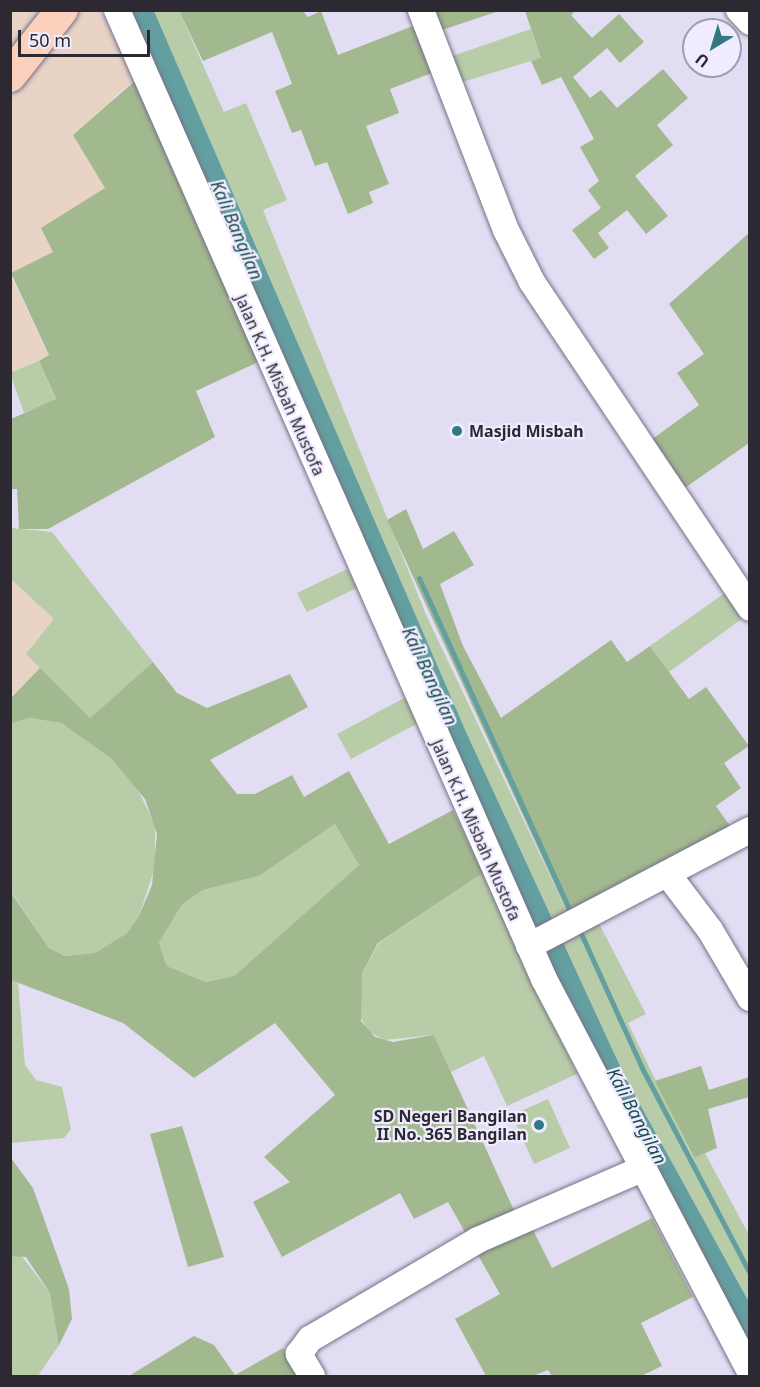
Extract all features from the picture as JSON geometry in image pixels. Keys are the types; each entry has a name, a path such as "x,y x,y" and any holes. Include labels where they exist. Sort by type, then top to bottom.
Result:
{"main road":[{"path":"10,76 62,10"}],"street":[{"name":"Jalan K.H. Misbah Mustofa","path":"117,10 532,945 640,1170 750,1372"},
{"path":"421,10 506,230 532,282 750,608"},
{"path":"739,10 750,22"},
{"path":"532,945 669,876 750,830"},
{"path":"669,876 710,930 750,998"},
{"path":"312,1377 299,1354 310,1339 478,1240 640,1170"}],"shaded area":[{"path":"302,10 308,17 321,11 338,55 418,24 437,71 390,89 399,113 366,126 389,184 369,192 373,203 348,214 327,162 315,166 301,130 292,133 275,91 292,84 272,32 203,61 179,11"},
{"path":"11,11 43,11 11,53"},
{"path":"80,11 101,12 136,80 114,96 105,188 42,228 53,252 11,273 10,98"},
{"path":"154,11 179,11 224,112 246,103 287,200 263,210 427,617 571,920 592,910 646,1014 628,1023 693,1158 705,1153 749,1235 749,1302 626,1079 467,734"},
{"path":"431,11 499,11 439,31"},
{"path":"525,11 575,11 571,15 592,38 619,14 644,42 620,63 607,48 573,77 590,98 601,90 617,108 663,69 688,98 657,125 673,145 635,176 668,216 646,234 627,210 598,233 609,248 594,259 572,230 601,208 588,190 599,181 580,147 594,139 561,77 542,85 531,61 541,58"},
{"path":"531,29 541,58 459,83 449,57"},
{"path":"136,80 258,362 196,391 215,437 48,529 19,529 17,489 11,489 11,419 56,399 39,361 49,355 11,273 53,252 41,228 105,188 73,135"},
{"path":"749,233 749,443 679,492 647,443 699,405 677,373 704,354 669,304"},
{"path":"10,274 49,356 11,373 10,373"},
{"path":"39,361 56,400 24,413 10,373"},
{"path":"406,509 423,549 454,531 474,565 440,584 463,646 501,718 611,640 627,662 650,646 689,699 706,687 749,746 724,763 741,788 716,806 735,833 571,920 387,520"},
{"path":"11,528 52,532 153,662 90,718 26,654 54,619 11,579"},
{"path":"347,569 357,588 307,612 297,593"},
{"path":"11,579 55,619 26,654 40,668 11,698"},
{"path":"729,590 747,615 669,672 650,646"},
{"path":"153,662 177,693 207,708 290,674 308,707 210,760 237,794 255,794 292,775 304,797 349,771 389,844 453,810 483,873 378,943 362,973 361,1021 375,1037 393,1042 434,1035 517,1217 525,1214 552,1268 652,1218 693,1297 641,1323 662,1366 641,1376 552,1376 548,1370 533,1376 486,1376 455,1319 500,1294 448,1202 414,1219 400,1193 282,1257 253,1202 290,1182 264,1157 335,1095 275,1023 194,1078 123,1023 11,980 10,891 49,948 65,956 95,953 127,933 139,916 152,885 157,834 145,799 112,759 61,723 29,718 11,723 11,698 40,668 90,718","holes":["335,824 359,865 234,976 206,982 167,966 159,943 182,904 203,890 259,876"]},
{"path":"406,697 420,722 351,759 337,734"},
{"path":"29,718 61,723 112,759 136,786 155,825 155,867 139,916 127,933 95,953 65,956 49,948 11,891 10,723"},
{"path":"335,824 359,865 234,976 206,982 167,966 159,943 182,903 203,890 259,876"},
{"path":"483,873 577,1074 507,1106 484,1056 451,1072 434,1035 384,1040 368,1031 359,1014 362,973 379,943"},
{"path":"11,980 18,983 25,1065 36,1080 62,1087 71,1129 64,1138 11,1143"},
{"path":"701,1066 709,1090 749,1077 749,1097 708,1109 717,1148 694,1158 655,1081"},
{"path":"548,1099 570,1148 534,1164 512,1115"},
{"path":"182,1126 224,1257 188,1267 150,1134"},
{"path":"11,1158 33,1188 69,1289 72,1319 59,1345 50,1293 26,1257 11,1256"},
{"path":"20,1254 50,1293 60,1330 59,1345 38,1376 11,1376 11,1256"},
{"path":"194,1336 214,1345 235,1375 283,1348 297,1376 129,1376"}],"water":[{"name":"Kali Bangilan","path":"129,11 154,11 467,734 626,1079 749,1302 749,1350 595,1063"}],"waterway":[{"path":"419,578 572,915"},
{"path":"579,929 642,1068 750,1274"}],"place":[{"name":"Masjid Misbah","path":"457,431"},
{"name":"SD Negeri Bangilan II No. 365 Bangilan","path":"539,1125"}]}
